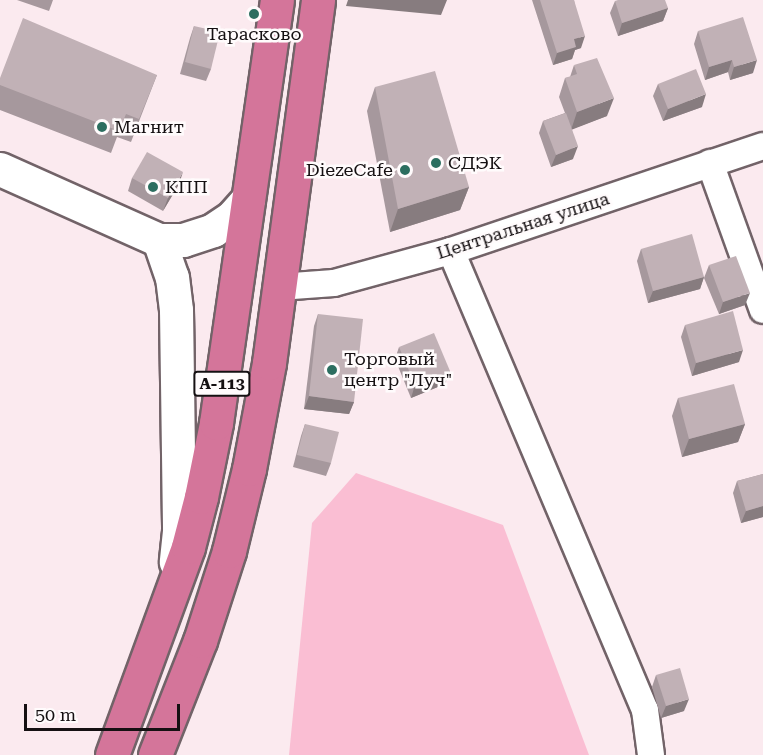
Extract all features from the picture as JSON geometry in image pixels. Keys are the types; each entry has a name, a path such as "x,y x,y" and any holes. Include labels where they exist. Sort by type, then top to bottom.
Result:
{"highway":[{"name":"А-113","path":"112,755 173,590 201,497 216,423 277,0"},
{"name":"А-113","path":"155,755 200,641 229,551 249,469 279,287 318,0"}],"street":[{"name":"Центральная улица","path":"279,287 334,284 451,251 763,146"},
{"path":"710,164 763,310"},
{"path":"0,169 159,240 183,240 213,230 232,217 248,199"},
{"path":"159,240 172,277 176,310 179,531 173,590"},
{"path":"451,251 645,710 651,755"}],"shaded area":[{"path":"356,473 503,525 589,755 289,755 312,523"}],"building":[{"path":"540,0 574,0 585,36 574,39 576,47 557,53"},
{"path":"665,0 668,8 622,23 615,1"},
{"path":"743,17 757,60 734,67 732,60 709,67 698,31"},
{"path":"23,18 157,75 139,119 126,114 119,131 0,85 0,78"},
{"path":"194,26 220,32 211,69 185,62"},
{"path":"597,58 614,98 577,112 565,78 577,74 574,65"},
{"path":"696,69 706,94 668,109 658,84"},
{"path":"435,71 469,187 398,209 375,87"},
{"path":"566,113 578,146 556,155 543,121"},
{"path":"147,152 183,172 168,198 132,178"},
{"path":"692,234 704,277 653,291 641,249"},
{"path":"736,256 750,293 723,302 709,265"},
{"path":"733,311 743,350 696,363 685,325"},
{"name":"Торговый центр \"Луч\"","path":"318,314 363,319 354,402 309,396"},
{"path":"434,333 450,371 415,385 399,347"},
{"path":"734,384 745,424 689,439 678,398"},
{"path":"305,424 339,432 331,463 297,455"},
{"path":"763,474 763,506 746,511 737,481"},
{"path":"680,668 689,699 666,706 656,675"}],"place":[{"name":"Тарасково","path":"254,14"},
{"name":"Магнит","path":"102,127"},
{"name":"СДЭК","path":"436,163"},
{"name":"DiezeCafe","path":"405,170"},
{"name":"КПП","path":"153,187"},
{"name":"Торговый центр \"Луч\"","path":"332,370"}]}
